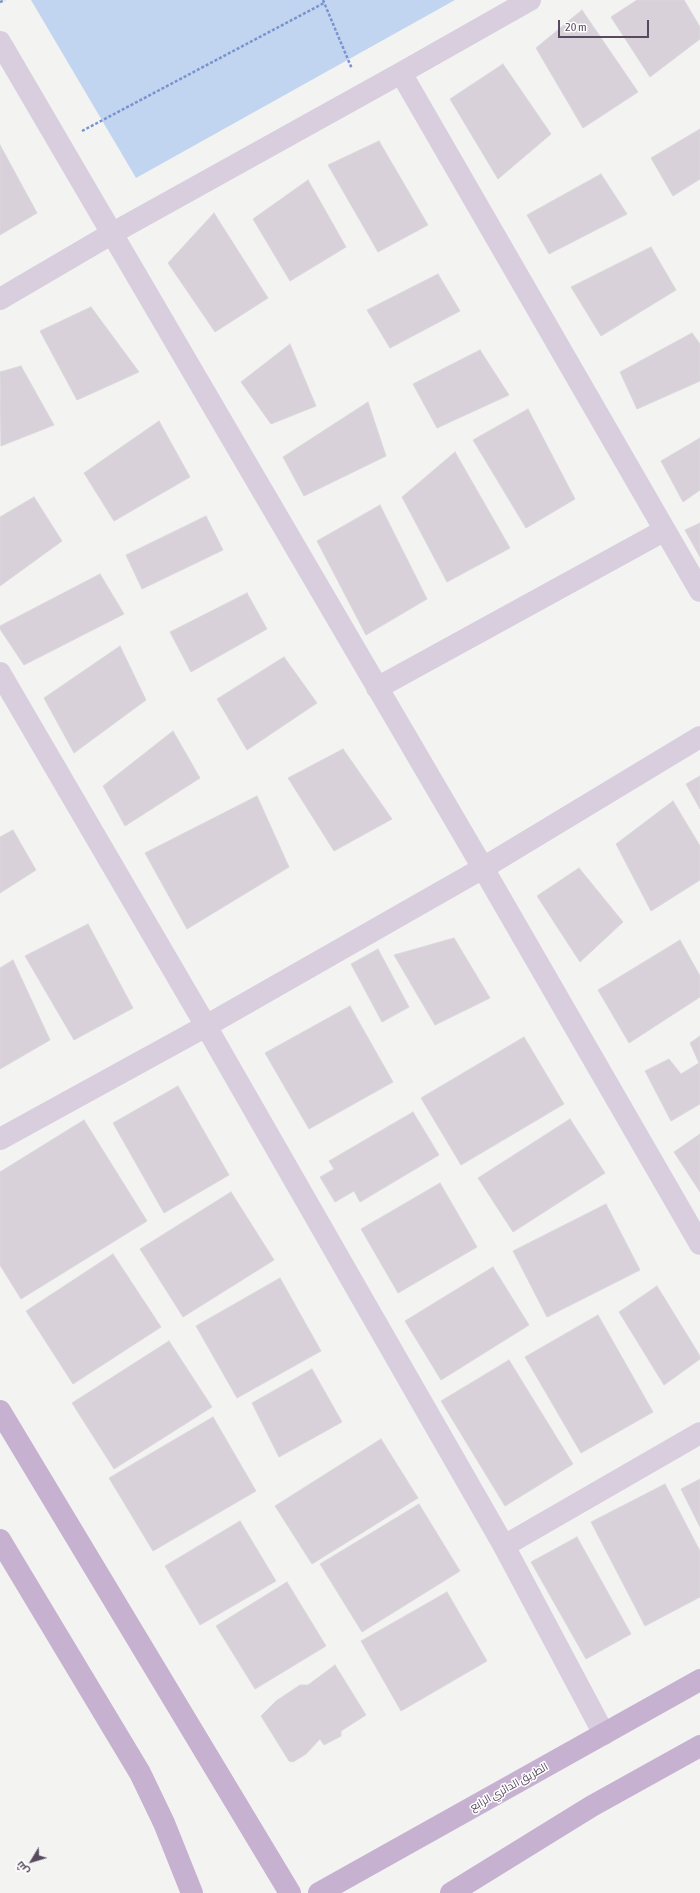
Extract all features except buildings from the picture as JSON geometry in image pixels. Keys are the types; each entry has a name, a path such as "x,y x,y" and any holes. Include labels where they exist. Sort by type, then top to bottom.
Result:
{"main road":[{"path":"0,1411 290,1893"},
{"path":"0,1540 140,1773 164,1823 192,1893"},
{"name":"الطريق الدائري الرابع","path":"319,1893 700,1680"},
{"path":"451,1893 592,1806 700,1746"}],"street":[{"path":"0,299 111,234 401,74 530,0"},
{"path":"0,42 483,868 700,1244"},
{"path":"401,74 700,591"},
{"path":"377,688 665,530"},
{"path":"0,673 206,1026 504,1546 604,1734"},
{"path":"0,1139 206,1026 483,868 700,737"},
{"path":"504,1546 700,1433"}],"path":[{"path":"0,2 5,0"},
{"path":"59,144 323,2 363,94"}],"shaded area":[{"path":"31,0 455,0 136,178"}]}
